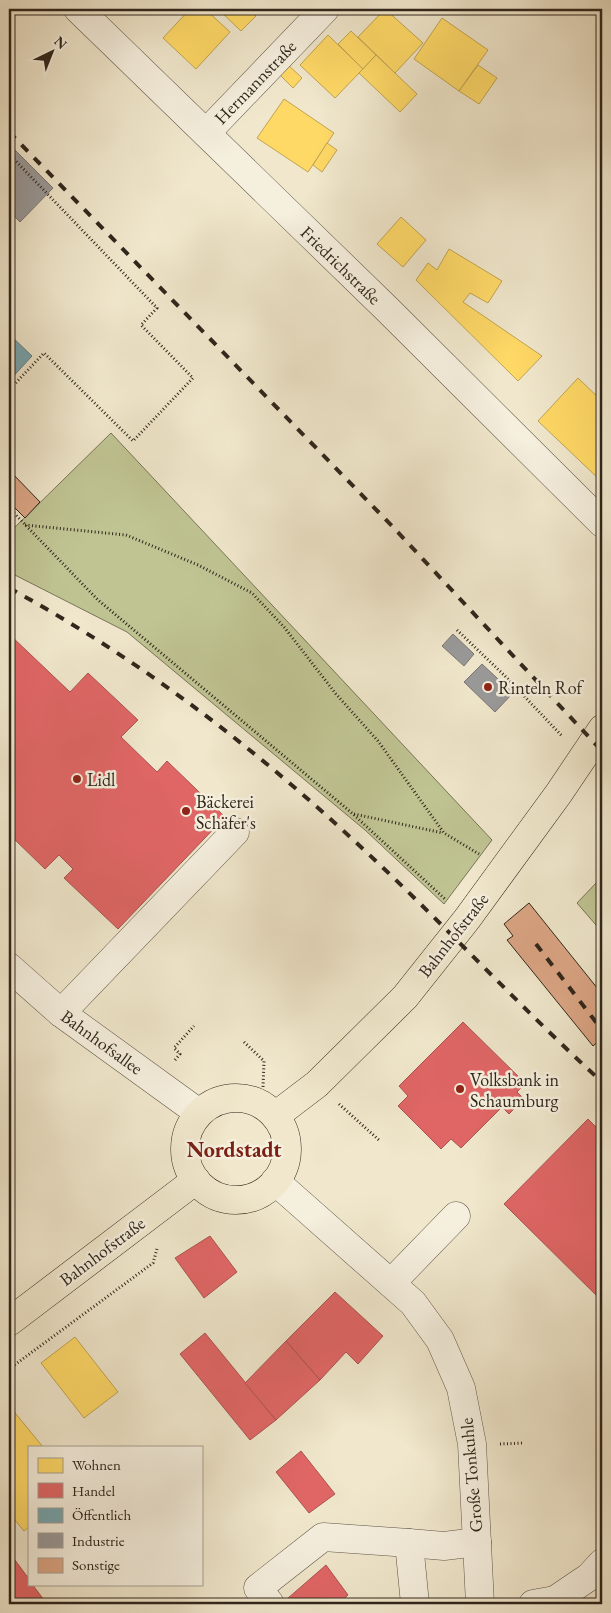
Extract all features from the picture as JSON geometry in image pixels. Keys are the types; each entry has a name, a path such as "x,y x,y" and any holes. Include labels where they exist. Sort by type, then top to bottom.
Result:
{"main road":[{"name":"Bahnhofstraße","path":"269,1111 317,1084 405,997 467,919 602,729"},
{"path":"229,1098 246,1099 269,1111 284,1132 287,1149 284,1166 275,1181 263,1191 250,1198 235,1199 220,1197 207,1190 196,1180 188,1168 185,1139 190,1125 199,1113 213,1103 229,1098"},
{"name":"Bahnhofstraße","path":"9,1322 196,1180"}],"street":[{"name":"Friedrichstraße","path":"78,9 394,316 602,523"},
{"name":"Hermannstraße","path":"206,133 325,9"},
{"path":"61,1013 235,832"},
{"name":"Bahnhofsallee","path":"9,967 61,1013 199,1113"},
{"name":"Große Tonkuhle","path":"275,1181 412,1303 440,1340 461,1388 472,1444 480,1604"},
{"path":"391,1283 456,1216"},
{"path":"270,1604 258,1588 323,1538 444,1546 477,1542"},
{"path":"409,1544 415,1604"},
{"path":"533,1604 555,1600 589,1576 602,1563"}],"path":[{"path":"9,154 158,308 141,325 193,378 133,440 44,353 9,390"},
{"path":"9,508 98,600 353,814 467,919"},
{"path":"25,525 126,535 198,565 252,594 284,627 336,694 378,741 444,833"},
{"path":"456,630 506,677 582,758"},
{"path":"353,814 444,833 504,868"},
{"path":"174,1048 194,1026"},
{"path":"244,1042 264,1061 269,1111"},
{"path":"317,1084 380,1141"},
{"path":"9,1369 153,1263 158,1246"}],"green space":[{"path":"111,433 492,840 444,904 365,830 127,632 9,572 9,533"},
{"path":"598,881 602,885 602,932 577,903"}],"building: Wohnen":[{"path":"190,9 205,9 230,32 196,69 163,38"},
{"path":"218,9 249,9 256,16 241,31"},
{"path":"385,9 423,43 395,73 358,37"},
{"path":"442,18 488,50 459,91 414,59"},
{"path":"351,31 376,55 363,69 338,44"},
{"path":"328,35 363,69 335,98 300,65"},
{"path":"376,55 417,94 400,112 359,73"},
{"path":"285,62 302,78 293,88 276,71"},
{"path":"478,65 497,78 479,104 459,91"},
{"path":"284,99 334,133 308,172 257,138"},
{"path":"327,143 337,150 322,172 313,165"},
{"path":"401,217 426,240 403,267 377,244"},
{"path":"449,249 502,281 488,303 470,293 463,302 542,356 518,381 416,280 428,263 437,270"},
{"path":"578,378 602,401 602,482 538,421"},
{"path":"75,1337 118,1392 84,1418 41,1363"},
{"path":"11,1408 42,1446 28,1446 28,1528 24,1531 9,1513 9,1410"}],"building: Handel":[{"path":"9,634 70,692 88,673 138,720 121,737 157,772 167,761 225,817 118,929 64,878 73,869 59,855 45,869 9,834"},
{"path":"463,1022 525,1083 517,1092 524,1099 509,1114 502,1107 461,1148 451,1139 441,1149 398,1106 408,1096 399,1086"},
{"path":"588,1119 602,1133 602,1301 504,1204"},
{"path":"210,1236 237,1272 204,1298 175,1258"},
{"path":"335,1292 383,1336 358,1364 346,1352 320,1380 286,1341"},
{"path":"205,1333 276,1420 250,1440 180,1354"},
{"path":"286,1341 320,1380 276,1420 245,1383"},
{"path":"301,1451 335,1494 309,1513 276,1472"},
{"path":"9,1552 28,1578 28,1586 34,1586 47,1604 9,1604"},
{"path":"326,1565 348,1595 338,1604 324,1604 322,1601 318,1604 292,1604 287,1599"}],"building: Öffentlich":[{"path":"9,334 32,356 9,381"}],"building: Industrie":[{"path":"9,144 53,188 20,222 9,211"},
{"path":"453,634 474,654 464,666 442,646"},
{"name":"Rinteln Rof","path":"482,664 513,693 495,712 464,682"}],"building: Sonstige":[{"path":"9,470 40,502 25,518 9,502"},
{"path":"529,903 602,994 602,1038 593,1046 507,940 513,936 504,924"}],"railway":[{"path":"9,132 392,526 602,751"},
{"path":"9,588 57,615 149,674 237,740 362,848 602,1082"},
{"path":"536,944 602,1030"}],"place":[{"name":"Rinteln Rof","path":"488,687"},
{"name":"Lidl","path":"77,779"},
{"name":"Bäckerei Schäfer's","path":"186,811"},
{"name":"Volksbank in Schaumburg","path":"460,1089"}],"district":[{"name":"Nordstadt","path":"234,1149"}]}
